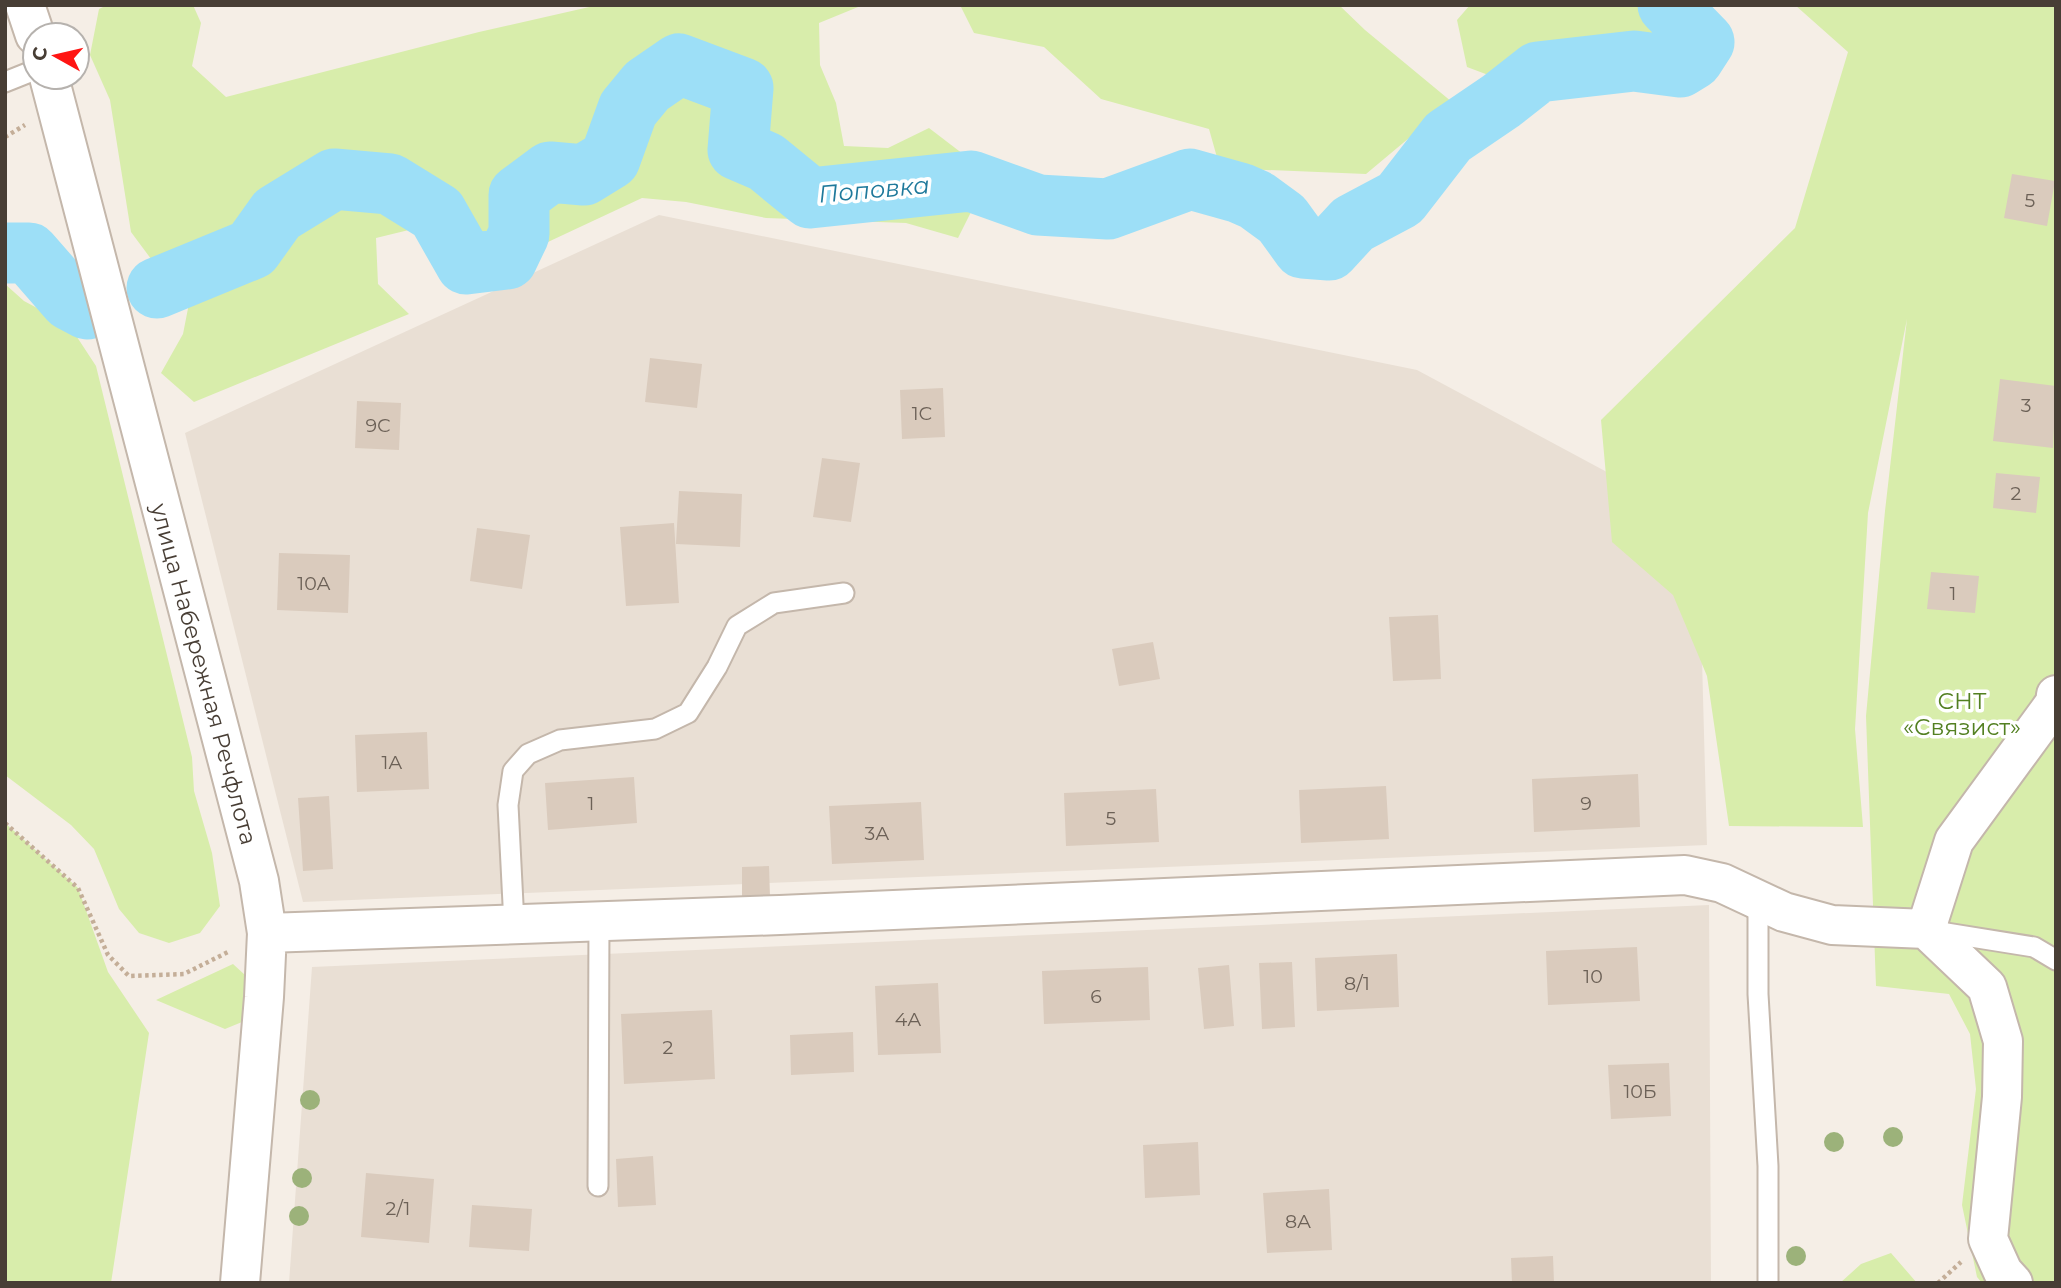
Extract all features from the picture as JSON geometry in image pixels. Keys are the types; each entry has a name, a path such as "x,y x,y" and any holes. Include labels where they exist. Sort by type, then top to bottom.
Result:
{"street":[{"name":"улица Набережная Речфлота","path":"53,91 259,881 267,933 264,997 240,1283"},
{"path":"1926,929 1954,841 2055,700"},
{"path":"267,933 1685,875 1722,883 1784,912 1832,925 1926,929 1987,987 2003,1041 2002,1097 1988,1239 2003,1272 2013,1283"}],"lane":[{"path":"514,924 508,805 513,771 528,754 560,740 655,729 688,712 717,667 737,626 774,603 844,593"},
{"path":"1758,900 1758,994 1768,1166 1768,1283"},
{"path":"598,921 598,1186"},
{"path":"1926,929 2035,947 2056,960"}],"path":[{"path":"5,823 78,888 108,955 129,976 184,974 267,933"}],"shaded area":[{"path":"659,215 1417,370 1672,507 1698,510 1707,845 303,902 185,433"},
{"path":"1709,905 1711,1283 289,1283 312,967"}],"green space":[{"path":"107,5 193,5 201,23 192,66 226,97 479,32 598,5 863,5 819,23 820,65 836,103 844,146 888,148 929,128 963,154 978,198 958,238 906,223 766,218 686,202 642,198 518,256 456,245 417,228 376,238 378,284 409,314 194,402 161,373 183,334 192,288 157,267 131,232 110,100 91,57 99,9"},
{"path":"960,5 1339,5 1452,102 1366,174 1220,168 1209,129 1101,99 1044,47 974,33"},
{"path":"1470,5 1688,5 1656,64 1596,89 1507,82 1467,67 1457,20"},
{"name":"СНТ «Связист»","path":"1795,5 2056,5 2056,1283 1982,1283 1977,1277 1962,1205 1976,1089 1970,1034 1949,994 1876,986 1866,716 1885,511 1907,319 1868,513 1855,729 1863,827 1729,826 1707,676 1673,595 1612,542 1601,420 1795,228 1848,52"},
{"path":"5,284 24,301 52,316 77,337 96,366 192,757 194,791 212,853 220,906 200,933 169,943 139,933 119,909 94,849 71,825 5,775"},
{"path":"5,823 78,888 108,972 149,1033 111,1283 5,1283"},
{"path":"233,964 245,975 242,1022 225,1029 156,1000"},
{"path":"1891,1253 1917,1283 1840,1283 1861,1264"}],"building":[{"path":"2012,174 2055,181 2047,226 2004,218"},
{"path":"650,358 702,364 697,408 645,402"},
{"path":"2000,379 2056,386 2053,448 1993,441"},
{"path":"943,388 945,437 902,439 900,390"},
{"path":"357,401 401,403 399,450 355,448"},
{"path":"822,458 860,463 851,522 813,517"},
{"path":"1996,473 2040,477 2036,513 1993,508"},
{"path":"679,491 742,494 740,547 676,544"},
{"path":"674,523 679,603 626,606 620,527"},
{"path":"477,528 530,535 522,589 470,581"},
{"path":"279,553 350,555 348,613 277,610"},
{"path":"1931,572 1979,576 1975,613 1927,609"},
{"path":"1438,615 1441,679 1393,681 1389,617"},
{"path":"1153,642 1160,679 1119,686 1112,649"},
{"path":"427,732 429,789 357,792 355,735"},
{"path":"1638,774 1640,827 1534,832 1532,779"},
{"path":"634,777 637,823 548,830 545,783"},
{"path":"1386,786 1389,839 1301,843 1299,790"},
{"path":"1156,789 1159,842 1066,846 1064,793"},
{"path":"329,796 333,869 303,871 298,798"},
{"path":"921,802 924,860 832,864 829,806"},
{"path":"769,866 770,897 742,897 742,867"},
{"path":"1637,947 1640,1001 1548,1005 1546,951"},
{"path":"1397,954 1399,1007 1317,1011 1315,958"},
{"path":"1292,962 1295,1027 1262,1029 1259,963"},
{"path":"1229,965 1234,1026 1204,1029 1198,968"},
{"path":"1148,967 1150,1020 1044,1024 1042,971"},
{"path":"938,983 941,1053 878,1055 875,986"},
{"path":"712,1010 715,1079 624,1084 621,1014"},
{"path":"853,1032 854,1072 791,1075 790,1035"},
{"path":"1669,1063 1671,1116 1611,1119 1608,1065"},
{"path":"1198,1142 1200,1195 1145,1198 1143,1145"},
{"path":"653,1156 656,1205 618,1207 616,1159"},
{"path":"366,1173 434,1179 429,1243 361,1237"},
{"path":"1329,1189 1332,1250 1267,1253 1263,1193"},
{"path":"472,1205 532,1209 529,1251 469,1247"},
{"path":"1553,1256 1554,1283 1512,1283 1511,1258"}],"waterway":[{"name":"Поповка","path":"157,288 252,249 277,214 334,179 390,184 437,213 466,264 507,259 519,234 519,195 550,172 584,175 610,159 628,109 647,86 679,64 743,88 738,150 766,162 810,198 971,181 1038,205 1108,209 1190,179 1256,200 1282,219 1303,248 1329,250 1353,224 1400,199 1448,137 1538,72 1634,61 1680,67 1693,59 1704,42 1668,5"},
{"name":"Поповка","path":"5,253 29,253 70,300 87,309"}]}
